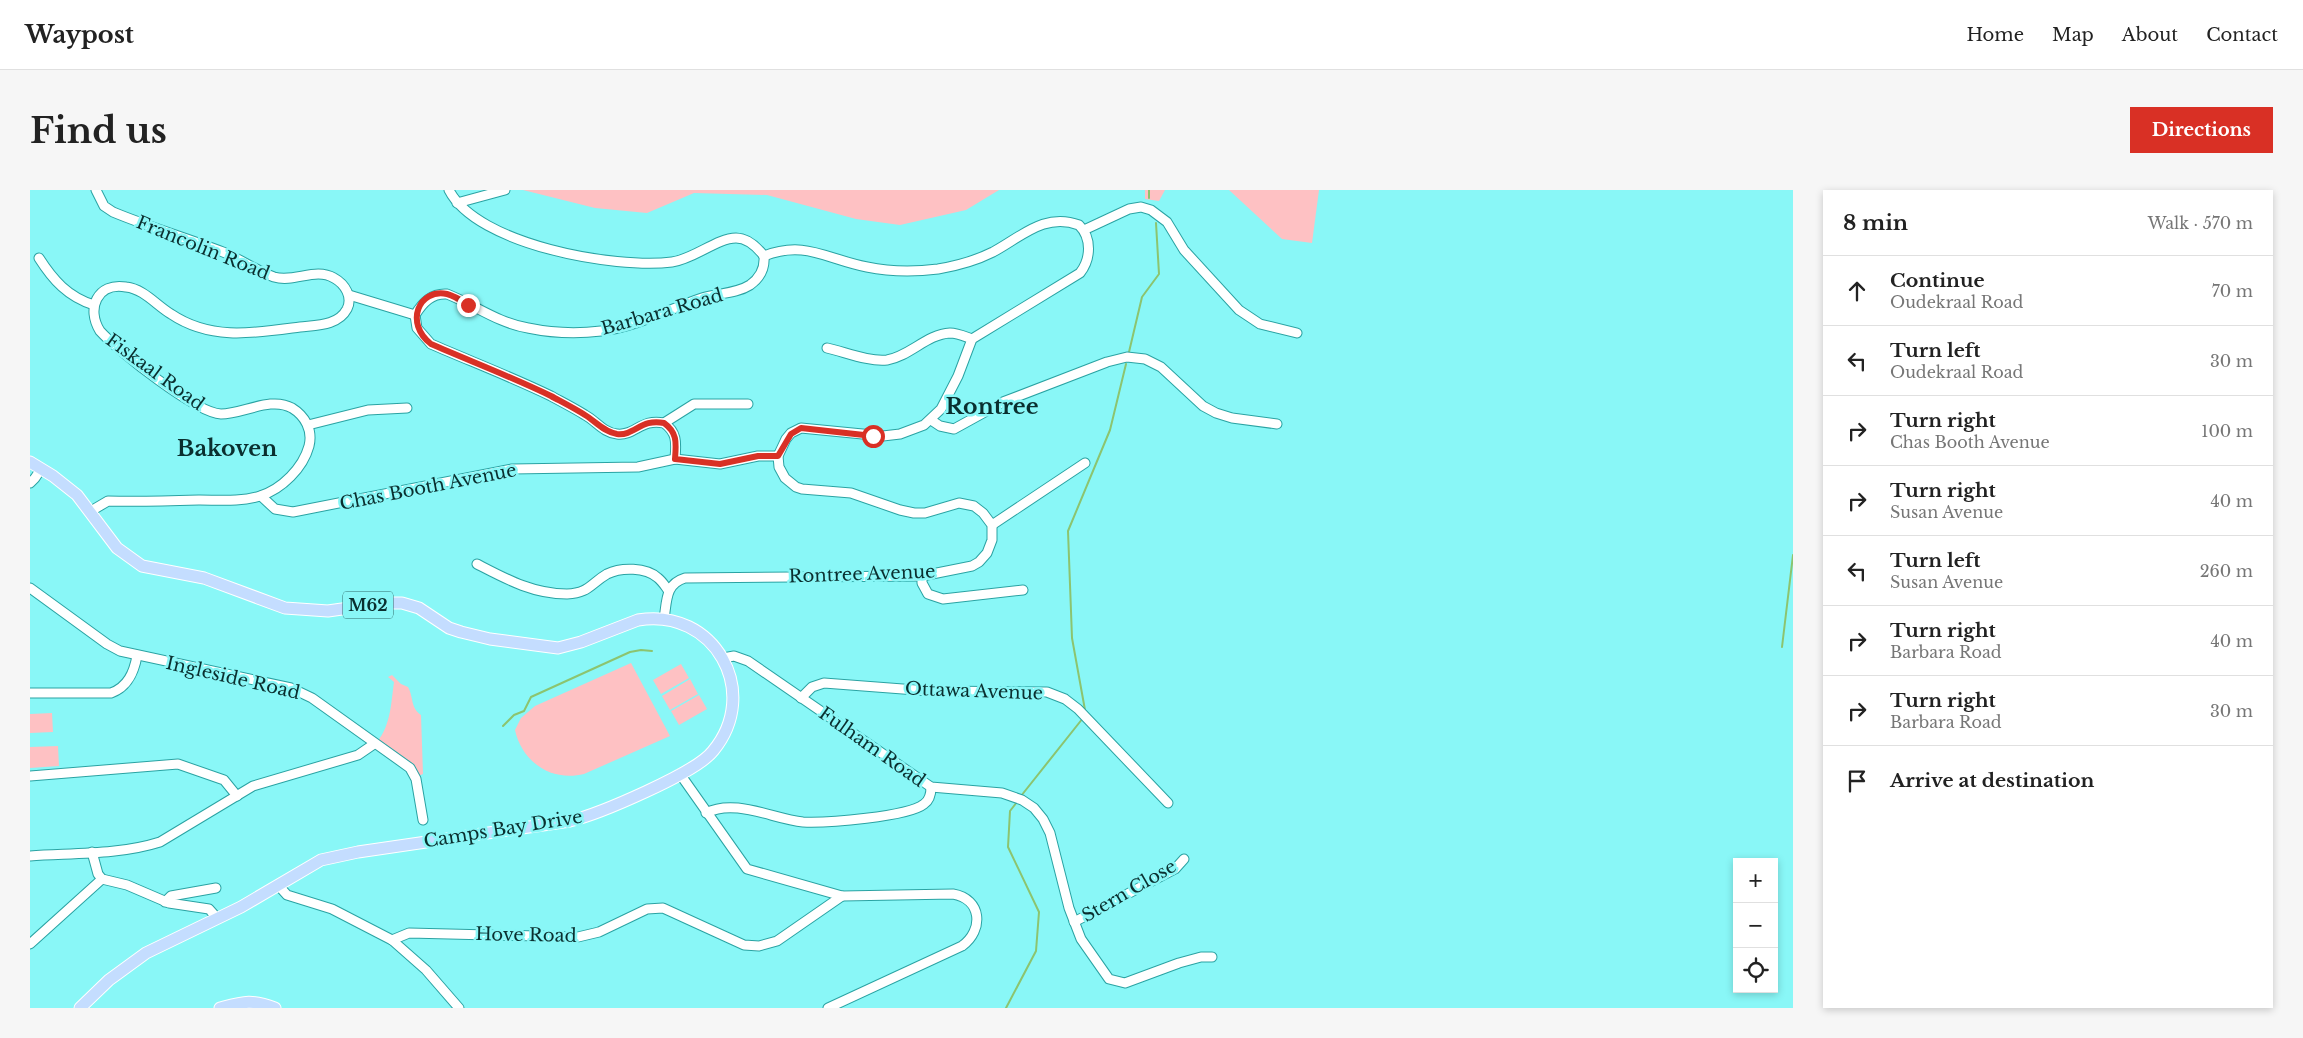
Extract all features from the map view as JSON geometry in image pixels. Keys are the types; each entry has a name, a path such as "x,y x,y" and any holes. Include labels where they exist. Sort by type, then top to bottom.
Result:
{"main road":[{"name":"Camps Bay Drive","path":"30,462 70,488 91,511 117,548 142,566 204,578 290,609 328,612 384,603 402,603 419,608 450,628 461,632 490,639 558,648 581,642 630,622 648,618 664,619 685,624 696,630 714,646 728,668 733,690 733,711 720,742 712,753 680,774 580,819 340,854 321,860 278,886 159,946 130,964 100,988 80,1008"},
{"path":"220,1008 248,1001 260,1002 275,1008"}],"street":[{"name":"Francolin Road","path":"96,190 104,206 118,214 222,252 272,276 290,279 324,274 340,282 349,295"},
{"path":"449,190 457,203 470,216 499,231 545,248 585,258 673,262 696,255 727,239 735,238 750,242 764,256 783,249 801,249 865,267 913,271 941,268 975,259 991,253 1047,222 1072,222 1084,230 1088,236 1085,267 1080,273 972,339 950,394 941,409 931,420 907,432 883,436 801,428 791,434 778,456 785,478 802,489 851,493 914,513 925,513 959,503 966,504 979,509 992,525 1085,463"},
{"path":"457,203 505,190"},
{"path":"1084,230 1128,209 1141,207 1151,210 1167,222 1184,250 1239,310 1260,324 1298,333"},
{"name":"Barbara Road","path":"416,315 428,299 441,294 447,294 501,320 528,328 572,333 603,331 637,322 704,298 743,289 757,279 765,262 764,256"},
{"path":"39,258 52,278 65,290 94,305 99,296 118,286 138,289 180,319 217,332 243,334 315,326 335,321 346,310 349,295 416,315 417,328 431,344 550,396 586,416 601,428 618,434 626,433 648,422 664,423 694,404 748,404"},
{"name":"Fiskaal Road","path":"94,305 94,320 104,336 198,407 208,412 220,414 274,404 285,404 302,416 308,426"},
{"path":"827,348 884,360 903,355 944,334 956,333 972,339"},
{"path":"931,420 940,426 954,429 1003,402 1107,362 1127,357 1145,359 1161,367 1203,406 1216,413 1232,418 1276,424"},
{"path":"91,511 108,502 232,500 261,496 283,483 301,463 310,442 308,426 368,410 407,408"},
{"path":"664,423 674,432 676,438 675,459"},
{"name":"Chas Booth Avenue","path":"261,496 275,509 293,512 512,469 638,467 675,459 720,464 758,456 778,456"},
{"path":"30,483 41,469"},
{"name":"Rontree Avenue","path":"668,590 676,582 685,578 922,576 972,566 979,562 990,548 992,525"},
{"path":"477,564 532,590 551,594 583,592 606,575 626,569 646,572 658,577 668,590 664,619"},
{"path":"922,576 922,583 928,594 943,599 1023,590"},
{"name":"Ingleside Road","path":"30,588 107,644 120,651 300,690 410,768 414,773 422,820"},
{"path":"30,692 106,694 116,691 128,681 138,656"},
{"name":"Fulham Road","path":"723,658 738,656 748,661 931,787 1002,793 1022,800 1034,808 1043,818 1050,833 1074,922 1081,939 1096,964 1109,979 1120,983 1130,982 1190,959 1212,957"},
{"name":"Ottawa Avenue","path":"802,698 812,687 824,683 929,691 1047,692 1065,699 1078,709 1168,803"},
{"path":"30,856 92,852 160,842 264,782 358,755 374,744"},
{"path":"30,776 178,764 224,780 237,796"},
{"path":"680,774 747,869 842,896 959,895 968,901 973,908 977,919 977,929 971,939 956,950 828,1008"},
{"path":"706,813 720,808 732,808 795,821 820,822 899,814 924,805 929,799 931,787"},
{"path":"92,852 98,874 102,879 127,886 165,902 209,909 217,918"},
{"name":"Stern Close","path":"1074,922 1175,869 1184,859"},
{"path":"30,944 102,879"},
{"path":"278,886 287,895 332,909 392,940 426,970 459,1008"},
{"path":"165,902 172,896 216,888"},
{"name":"Hove Road","path":"392,940 409,933 578,937 599,932 647,910 663,908 744,945 759,946 777,941 842,896"}],"shaded area":[{"path":"523,190 999,190 966,210 900,225 856,219 767,195 694,193 647,213 595,208"},
{"path":"1145,190 1165,190 1159,201 1145,199"},
{"path":"1229,190 1319,190 1312,243 1282,239"},
{"path":"631,663 670,736 584,774 560,775 540,767 531,760 524,752 515,730 521,718 535,706"},
{"path":"681,664 689,678 661,694 653,680"},
{"path":"392,675 401,684 408,687 415,709 421,715 423,774 418,776 377,742 382,735 390,714 394,682 388,677"},
{"path":"690,679 698,694 670,710 662,696"},
{"path":"699,695 707,709 679,725 671,711"},
{"path":"52,713 53,732 30,733 30,714"},
{"path":"58,746 59,766 30,768 30,747"}],"waterway":[{"path":"1149,190 1149,198"},
{"path":"1129,352 1142,297 1159,274 1156,223"},
{"path":"1085,710 1072,638 1068,531 1110,430 1126,364"},
{"path":"1782,647 1793,555"},
{"path":"503,726 514,715 524,711 531,697 630,652 652,651"},
{"path":"1021,796 1083,718"},
{"path":"1006,1008 1036,951 1039,912 1008,847 1010,811 1017,802"}],"district":[{"name":"Rontree","path":"992,406"},
{"name":"Bakoven","path":"227,448"}],"route":[{"path":"468,305 447,294 434,296 420,307 416,315 417,328 425,340 431,344 550,396 610,432 626,433 648,422 664,423 674,432 676,438 675,459 720,464 750,457 778,456 786,439 801,428 873,436"}]}
